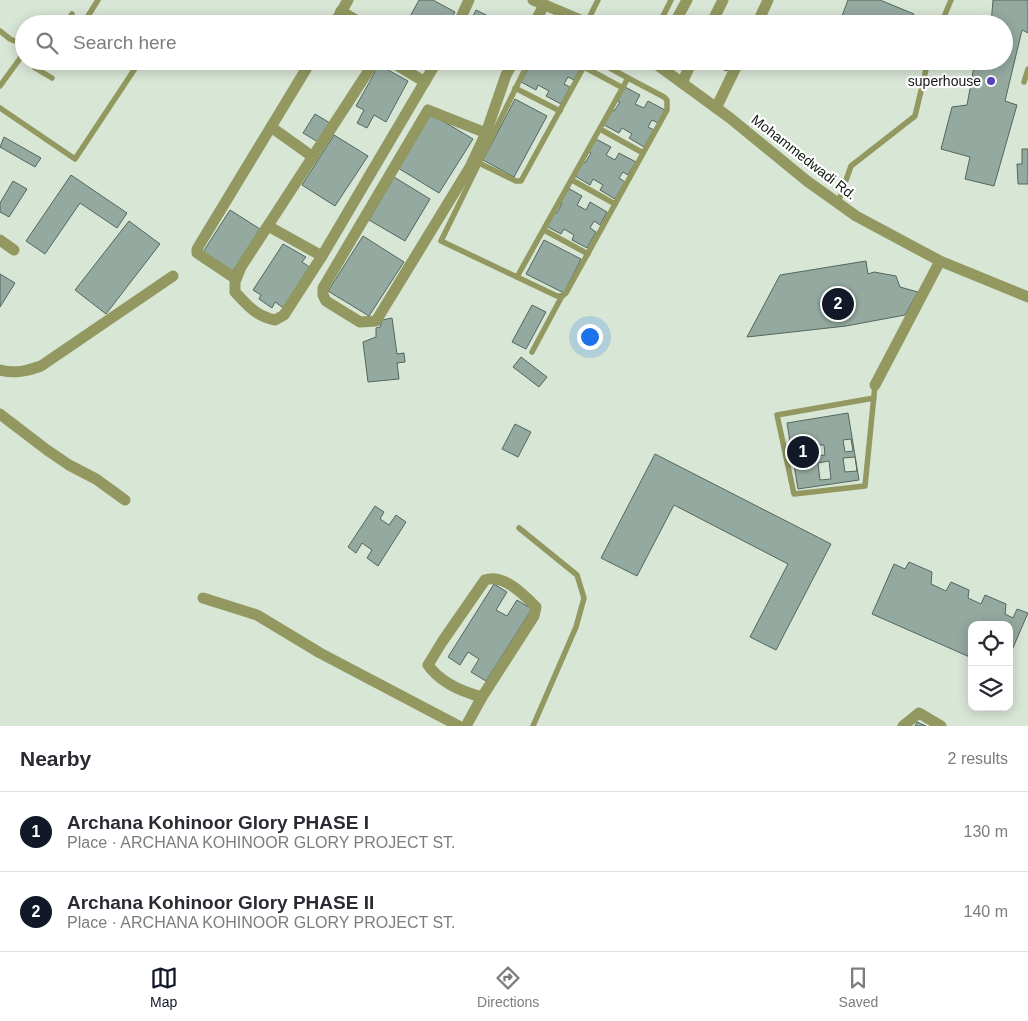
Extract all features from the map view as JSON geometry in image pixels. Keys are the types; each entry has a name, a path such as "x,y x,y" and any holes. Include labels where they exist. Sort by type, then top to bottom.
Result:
{"street":[{"path":"340,15 348,0"},
{"path":"462,15 470,0"},
{"path":"533,0 569,15"},
{"path":"679,15 687,0"},
{"path":"716,15 723,0"},
{"path":"761,15 768,0"},
{"path":"539,15 544,5"},
{"path":"342,11 348,15"},
{"path":"236,279 197,253 197,249 306,70"},
{"path":"369,70 241,267 236,279 235,292 250,308 263,318 275,320 284,315 322,256 432,70"},
{"path":"405,70 425,82"},
{"path":"486,133 428,110 323,288 323,295 326,301 360,322 376,321 470,166 486,133 509,70"},
{"name":"Mohammedwadi Rd.","path":"665,70 716,108 807,181 856,216 940,261 1028,298"},
{"path":"682,83 688,70"},
{"path":"716,108 735,70"},
{"path":"271,127 313,157"},
{"path":"268,226 322,256"},
{"path":"0,240 14,250"},
{"path":"875,385 940,261"},
{"path":"3,372 26,371 41,366 173,276"},
{"path":"0,414 69,465 96,480 125,500"},
{"path":"466,726 482,697 534,616 536,607 525,596 499,578 485,580 428,665 434,674 468,693 482,697"},
{"path":"203,598 257,615 329,657 459,726"},
{"path":"904,726 919,713 941,726"}],"lane":[{"path":"88,15 98,0"},
{"path":"592,15 598,0"},
{"path":"663,15 671,0"},
{"path":"945,15 951,0"},
{"path":"0,31 15,41"},
{"path":"0,86 15,65"},
{"path":"1024,82 1028,69"},
{"path":"38,70 52,78"},
{"path":"0,108 76,159 134,70"},
{"path":"525,70 441,241 556,296 562,296"},
{"path":"480,163 516,181 521,181 583,70"},
{"path":"595,70 623,88"},
{"path":"532,352 667,110 667,100 664,97 628,78 618,70"},
{"path":"838,203 851,166 915,116 926,70"},
{"path":"517,277 628,78"},
{"path":"515,88 560,111"},
{"path":"600,129 643,153"},
{"path":"572,180 615,204"},
{"path":"544,230 588,254"},
{"path":"874,398 777,415 794,494 865,486 874,398 875,385"},
{"path":"519,528 577,575 584,598 576,627 533,726"}],"building":[{"path":"419,0 433,0 455,12 453,15 411,15"},
{"path":"848,0 880,0 914,14 914,15 842,15"},
{"name":"superhouse","path":"993,0 1028,0 1028,33 1022,30 1013,68 1013,15 992,15"},
{"path":"476,10 486,15 474,15"},
{"path":"376,70 388,70 408,81 386,122 374,115 367,128 357,123 364,110 356,106"},
{"path":"527,70 579,70 574,80 568,77 564,84 570,87 561,104 546,96 549,91 538,85 536,90 521,82"},
{"name":"superhouse","path":"973,70 1012,70 1005,101 1017,105 994,186 965,179 970,157 941,149 952,107 967,105"},
{"path":"625,87 640,95 635,104 644,108 648,101 665,110 658,123 652,120 648,127 654,130 644,147 629,138 632,134 622,128 619,133 604,125 612,110 614,111 620,102 617,101"},
{"path":"515,99 547,116 514,177 483,160"},
{"path":"315,114 330,123 318,142 303,133"},
{"path":"431,114 473,139 439,193 398,168"},
{"path":"334,135 368,156 335,206 302,185"},
{"path":"4,137 41,158 35,167 0,147"},
{"path":"596,139 611,147 606,155 615,160 619,153 636,162 628,175 623,172 619,178 625,182 615,199 600,190 603,185 593,179 590,185 575,176 591,153 588,152"},
{"path":"1022,149 1028,149 1028,184 1018,184 1017,164 1022,164"},
{"path":"71,175 127,213 117,228 80,203 45,254 26,241"},
{"path":"394,177 430,199 405,241 369,220"},
{"path":"13,181 27,189 9,217 0,212 0,203"},
{"path":"568,188 582,196 577,205 586,210 590,202 607,212 600,225 594,221 590,228 596,232 587,248 572,240 574,235 564,229 561,234 546,226 554,212 557,213 562,203 560,202"},
{"path":"230,210 260,229 233,271 203,252"},
{"path":"129,221 160,244 106,314 75,290"},
{"path":"363,236 404,262 369,316 328,291"},
{"path":"544,240 581,259 564,293 526,274"},
{"path":"283,244 306,257 302,262 311,268 285,309 275,302 272,308 259,299 261,295 253,290"},
{"path":"866,261 868,274 874,272 896,276 900,287 918,292 905,315 846,326 747,337 780,275"},
{"path":"0,274 15,283 0,307"},
{"path":"532,305 546,312 526,349 512,342"},
{"path":"392,318 397,354 404,353 405,362 397,363 399,379 368,382 363,342 376,337 376,328 380,327 382,320"},
{"path":"521,357 547,377 539,387 513,367"},
{"path":"848,413 859,480 798,489 787,423","holes":["851,439 853,451 845,452 843,440","815,445 824,445 825,455 816,456","855,457 857,471 845,472 843,458","829,461 831,479 820,480 818,463"]},
{"path":"515,424 531,432 518,457 502,449"},
{"path":"655,454 831,544 776,650 750,637 788,564 674,505 637,576 601,558"},
{"path":"375,506 384,512 380,519 389,525 396,515 406,522 378,566 367,558 372,550 362,543 356,553 348,547"},
{"path":"909,562 932,572 931,584 946,591 951,582 969,590 968,598 981,604 985,595 1006,604 1005,614 1013,618 1017,609 1028,613 1013,648 1013,621 968,621 968,656 872,614 894,564 905,569"},
{"path":"494,584 507,592 496,610 507,616 517,600 532,609 486,681 471,672 479,659 468,652 460,665 448,657"},
{"path":"917,722 926,726 915,726"}],"place":[{"name":"superhouse","path":"991,81"},
{"name":"Archana Kohinoor Glory PHASE II","path":"838,304"},
{"name":"Archana Kohinoor Glory PHASE I","path":"803,452"}]}
